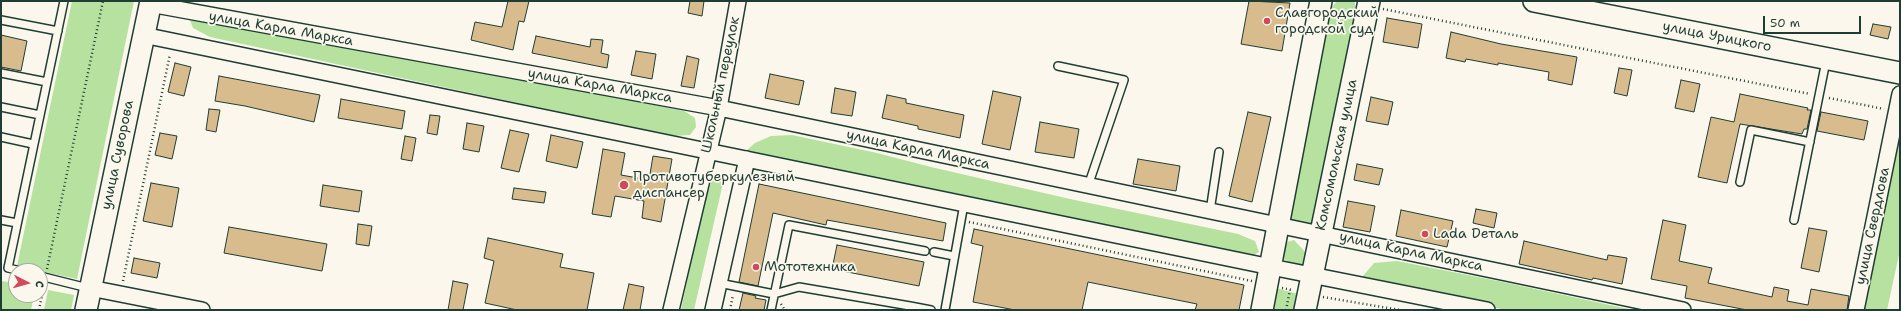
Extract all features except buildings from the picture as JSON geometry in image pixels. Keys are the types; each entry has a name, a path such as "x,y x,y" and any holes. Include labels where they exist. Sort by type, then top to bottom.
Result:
{"street":[{"name":"Школьный переулок","path":"671,310 719,108 738,1"},
{"path":"1262,310 1321,1"},
{"name":"улица Урицкого","path":"1534,1 1900,73"},
{"name":"улица Карла Маркса","path":"150,3 719,108 1088,187 1279,224 1683,310"},
{"name":"улица Суворова","path":"86,310 150,3"},
{"name":"Комсомольская улица","path":"1304,292 1321,233 1374,5"},
{"path":"143,35 708,150 964,204 1269,276 1304,292 1487,310"},
{"name":"улица Свердлова","path":"1856,310 1900,94"},
{"path":"714,310 747,159"},
{"path":"90,288 202,310"}],"lane":[{"path":"4,267 17,223 64,1"},
{"path":"1,20 58,31"},
{"path":"1794,220 1826,59"},
{"path":"1058,66 1124,80 1088,187"},
{"path":"1,73 47,82"},
{"path":"1,107 40,115"},
{"path":"1740,182 1751,130 1810,142"},
{"path":"1,137 34,144"},
{"path":"1210,211 1220,152"},
{"path":"945,310 964,204"},
{"path":"1,220 17,223"},
{"path":"771,310 789,225 925,250"},
{"path":"934,252 954,256"},
{"path":"48,278 90,288"},
{"path":"719,283 774,294 800,287 909,308 931,310"}],"path":[{"path":"46,263 103,1"},
{"path":"1374,5 1897,111"},
{"path":"121,294 173,41"},
{"path":"961,220 1269,276 1304,292 1400,310"},
{"path":"730,310 735,286"},
{"path":"1286,310 1304,292"}],"green space":[{"path":"72,1 134,1 77,279 48,273 48,263 18,263"},
{"path":"1337,1 1353,1 1355,3 1355,20 1315,224 1287,220 1324,39 1332,7"},
{"path":"195,16 498,73 684,111 695,118 696,127 690,135 672,136 210,37 193,28 190,20"},
{"path":"1900,128 1900,250 1887,310 1861,310"},
{"path":"792,135 877,153 1070,199 1238,234 1255,241 1259,252 1246,260 758,157 747,150 755,143 771,136"},
{"path":"714,174 723,177 723,183 694,310 681,310 703,207"},
{"path":"1294,240 1308,255 1305,264 1296,265 1285,260 1280,254 1284,243"},
{"path":"1397,261 1633,310 1507,310 1358,282 1374,263"},
{"path":"1,281 8,282 8,303 32,303 31,310 1,310"},
{"path":"1272,287 1298,294 1295,310 1268,310"},
{"path":"48,290 74,295 71,310 44,310 45,303 48,303"}],"place":[{"name":"Славгородский городской суд","path":"1267,21"},
{"name":"Противотуберкулезный диспансер","path":"624,185"},
{"name":"Lada Dеталь","path":"1425,234"},
{"name":"Мототехника","path":"756,267"}]}
